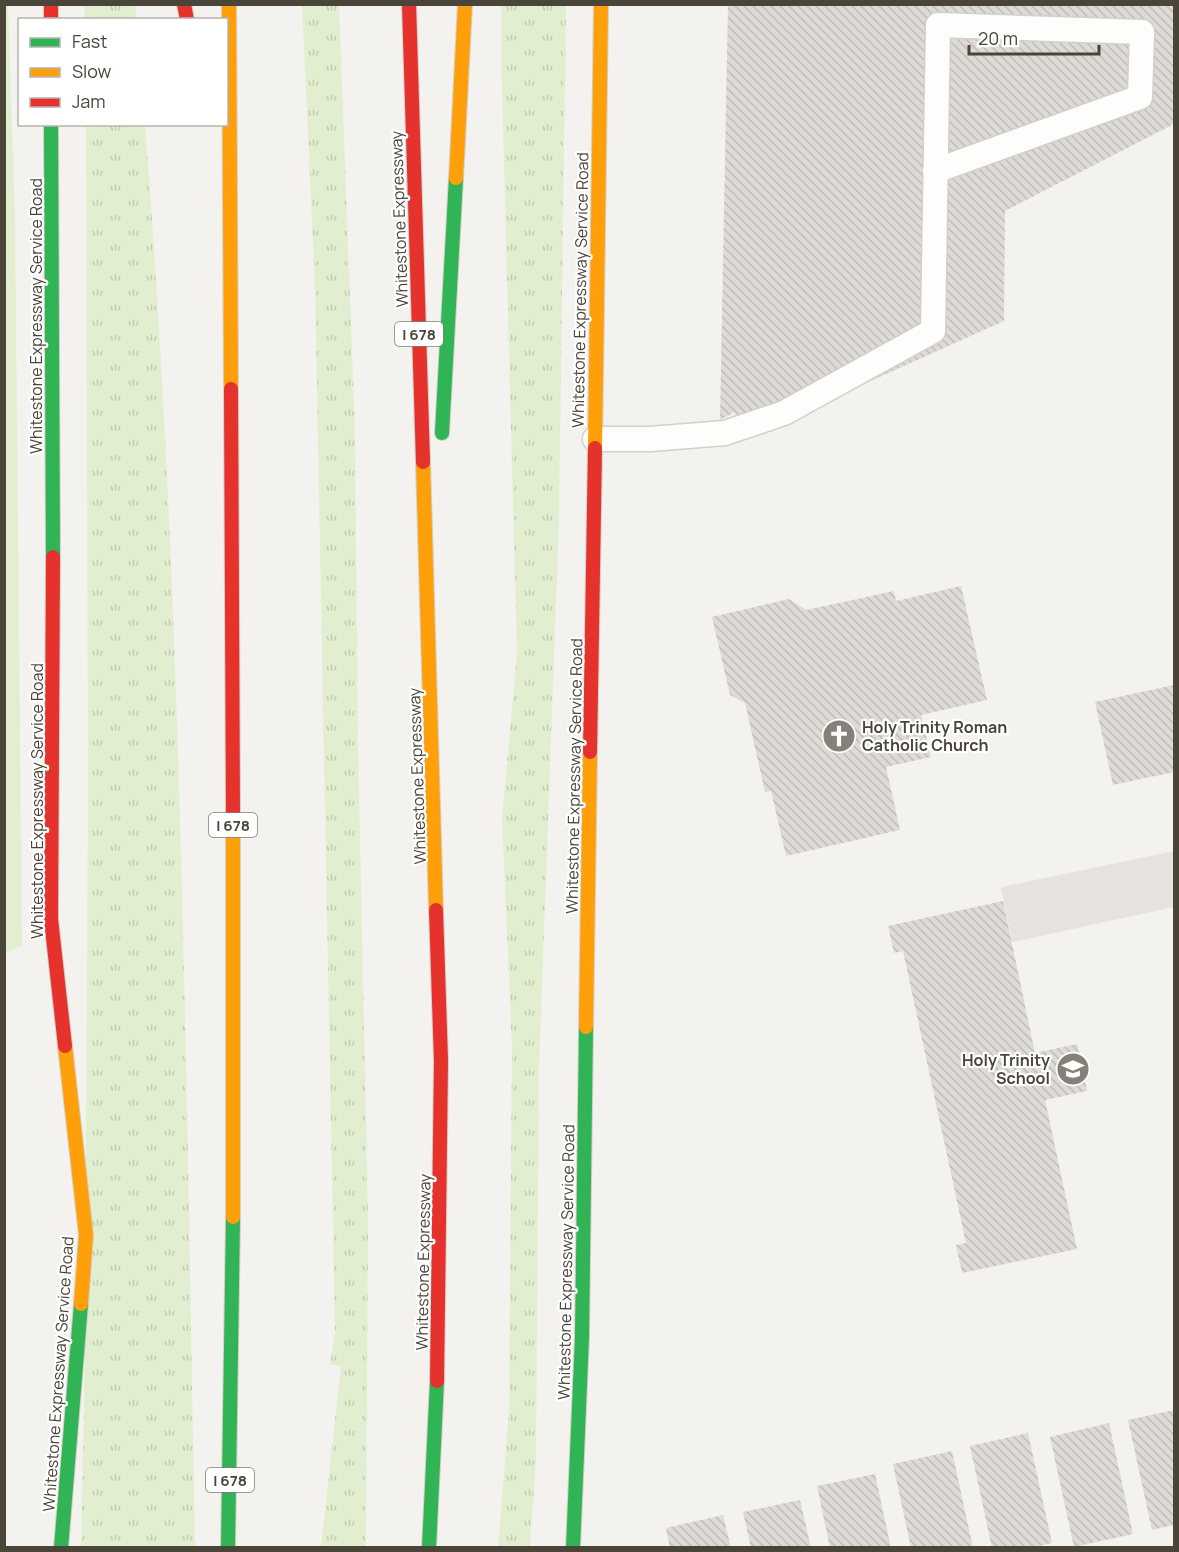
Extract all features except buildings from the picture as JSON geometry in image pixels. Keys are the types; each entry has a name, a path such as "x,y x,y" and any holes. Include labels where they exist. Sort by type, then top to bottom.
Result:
{"main road":[{"name":"I 678","path":"228,1548 234,1238 232,237 229,4"},
{"name":"Whitestone Expressway","path":"409,4 441,1083 437,1378 429,1548"},
{"path":"441,449 465,4"},
{"name":"Whitestone Expressway Service Road","path":"573,1548 582,1337 601,4"},
{"name":"Whitestone Expressway Service Road","path":"51,126 54,645 51,919 86,1235 61,1548"},
{"path":"216,158 232,237"},
{"path":"430,663 438,508"}],"lane":[{"path":"595,439 650,439 725,433 784,413 933,331 935,171 938,25 1142,32 1140,97 935,171"}],"green space":[{"path":"8,4 15,218 22,946 5,953 4,5"},
{"path":"84,5 135,5 137,18 85,18"},
{"path":"302,5 339,5 355,430 358,743 368,1219 366,1548 321,1547 341,1366 330,1364 335,1333 315,286"},
{"path":"501,5 566,5 559,518 539,1069 536,1459 530,1547 498,1548 509,1411 512,1046 502,819 517,653"},
{"path":"86,126 145,126 167,480 175,658 185,1013 195,1547 81,1548 85,1363 88,786"}],"shaded area":[{"path":"1174,851 1174,907 1012,942 1001,887"}],"traffic: fast":[{"path":"51,126 53,557"},
{"path":"442,433 456,178"},
{"path":"573,1548 582,1337 586,1027"},
{"path":"228,1548 233,1217"},
{"path":"61,1548 81,1304"},
{"path":"429,1548 437,1381"}],"traffic: slow":[{"path":"229,4 231,389"},
{"path":"456,178 465,4"},
{"path":"595,448 601,4"},
{"path":"423,462 436,910"},
{"path":"586,1027 590,752"},
{"path":"233,816 233,1217"},
{"path":"65,1046 86,1235 81,1304"}],"traffic: jam":[{"path":"51,4 51,18"},
{"path":"184,4 187,18"},
{"path":"409,4 423,462"},
{"path":"231,389 233,816"},
{"path":"590,752 595,448"},
{"path":"53,557 51,919 65,1046"},
{"path":"436,910 441,1061 437,1381"}],"place":[{"name":"Holy Trinity Roman Catholic Church","path":"839,736"},
{"name":"Holy Trinity School","path":"1073,1069"}]}
